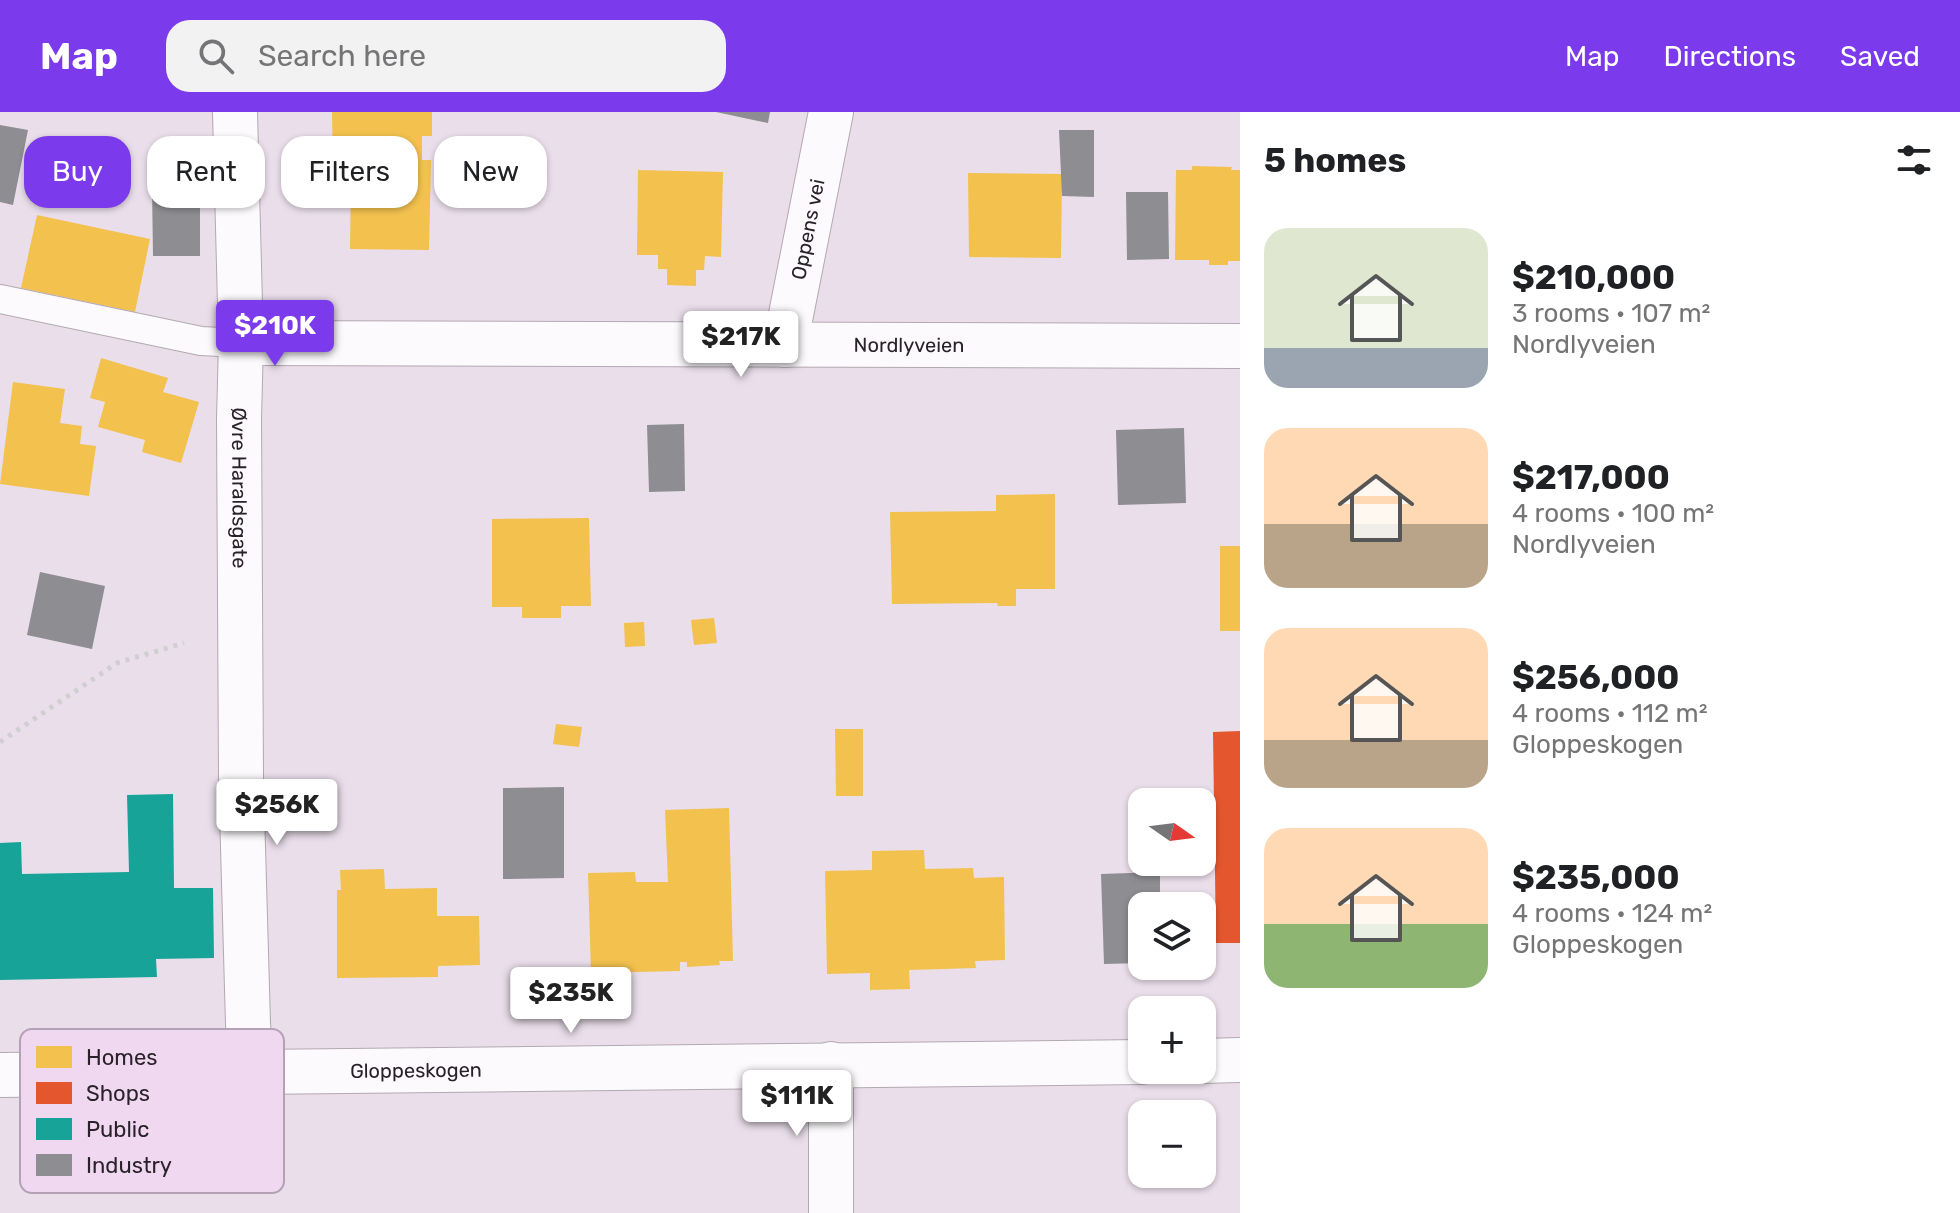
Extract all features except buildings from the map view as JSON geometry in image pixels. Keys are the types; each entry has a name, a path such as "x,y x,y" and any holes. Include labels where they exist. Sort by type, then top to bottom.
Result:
{"street":[{"name":"Øvre Haraldsgate","path":"235,112 241,343 241,776 248,1029"},
{"name":"Oppens vei","path":"785,345 831,112"},
{"name":"Nordlyveien","path":"241,343 1240,346"},
{"path":"1216,1061 1240,1060"},
{"name":"Gloppeskogen","path":"284,1072 1128,1062"},
{"path":"831,1064 831,1213"},
{"name":"Gloppeskogen","path":"0,1075 20,1075"}],"lane":[{"path":"0,299 201,341 241,343"}],"path":[{"path":"0,742 117,663 241,625"}]}
